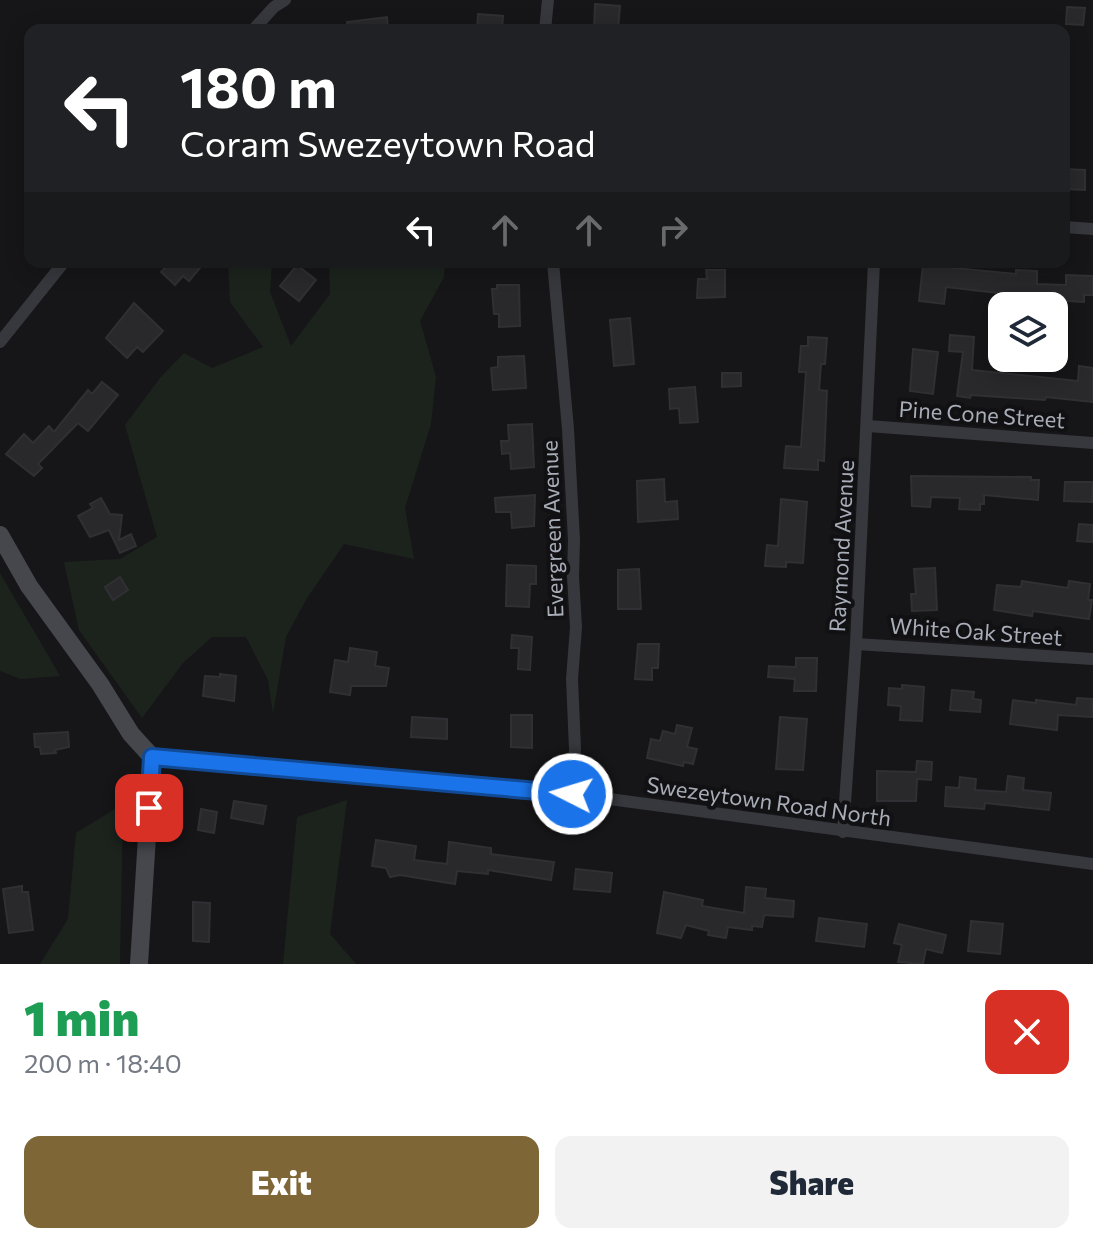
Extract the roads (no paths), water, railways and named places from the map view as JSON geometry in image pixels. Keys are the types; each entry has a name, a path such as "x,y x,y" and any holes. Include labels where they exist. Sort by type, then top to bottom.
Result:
{"street":[{"path":"258,24 285,0"},
{"path":"546,24 548,0"},
{"path":"1070,227 1093,229"},
{"path":"0,342 59,268"},
{"name":"Evergreen Avenue","path":"554,268 574,540 576,627 572,679 575,749 572,794"},
{"name":"Raymond Avenue","path":"843,832 868,426 874,268"},
{"name":"Pine Cone Street","path":"868,426 1093,443"},
{"path":"0,535 29,586 100,684 131,734 152,757 139,964"},
{"name":"White Oak Street","path":"856,644 1093,659"},
{"name":"Swezeytown Road North","path":"152,757 572,794 1093,864"}]}
